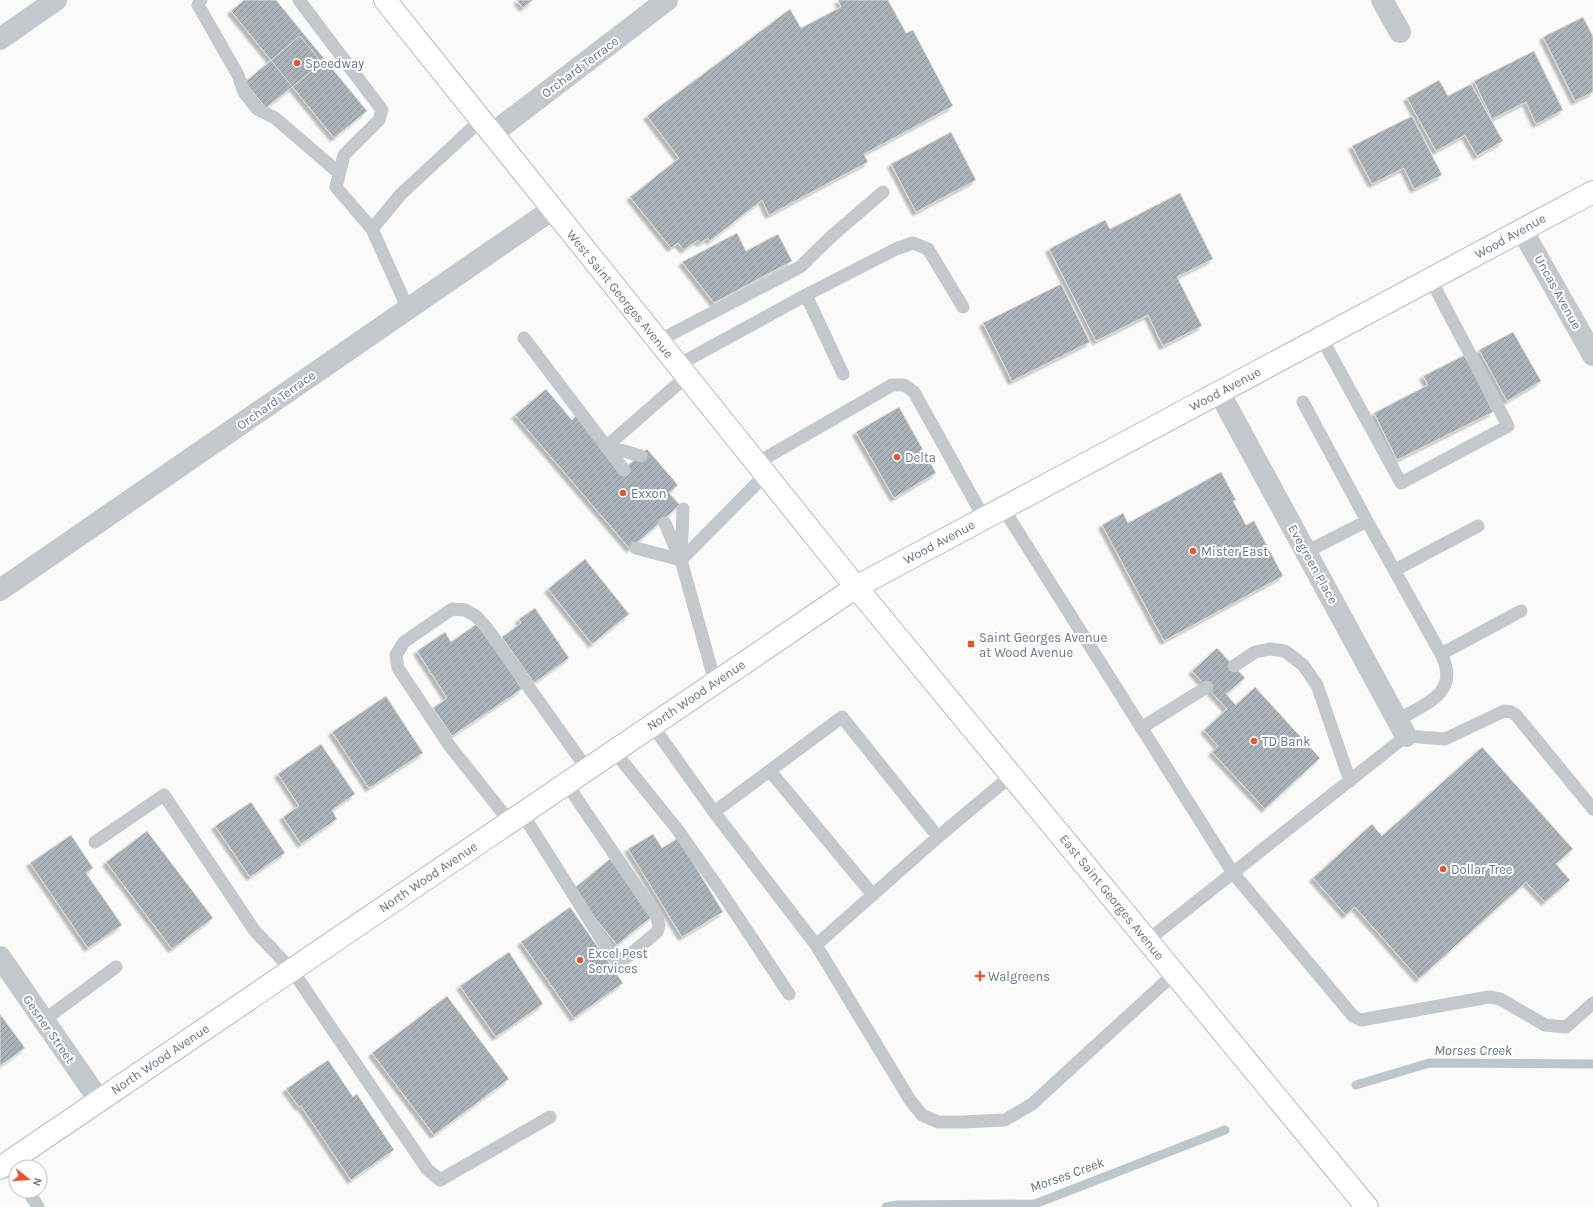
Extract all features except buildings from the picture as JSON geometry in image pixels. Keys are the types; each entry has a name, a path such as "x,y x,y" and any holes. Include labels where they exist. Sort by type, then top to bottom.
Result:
{"main road":[{"name":"West Saint Georges Avenue","path":"385,0 856,586"},
{"name":"Wood Avenue","path":"856,586 1321,337 1431,280 1593,192"},
{"name":"North Wood Avenue","path":"19,1159 99,1100 856,586"},
{"name":"East Saint Georges Avenue","path":"856,586 1367,1207"}],"street":[{"path":"0,39 56,0"},
{"name":"Orchard Terrace","path":"487,127 667,0"},
{"path":"1382,0 1400,32"},
{"name":"Orchard Terrace","path":"0,590 553,209"},
{"name":"Uncas Avenue","path":"1522,230 1593,355"},
{"name":"Evegreen Place","path":"1219,392 1402,728"},
{"name":"Gesner Street","path":"0,957 99,1100"}],"lane":[{"path":"201,0 198,5 238,74 244,92 257,109 276,118 339,173"},
{"path":"299,0 382,110 379,120 344,155 336,187 372,229 408,309"},
{"path":"372,229 401,194 487,127"},
{"path":"658,340 800,267 833,235 883,192"},
{"path":"606,449 683,371 806,294 896,249 913,243 928,249 963,307"},
{"path":"1321,337 1402,483 1508,426 1431,280"},
{"path":"806,294 843,374"},
{"path":"524,338 606,449 624,470"},
{"path":"681,560 761,468 892,385 904,385 914,392 984,518"},
{"path":"1148,940 1350,781 1402,728 1439,696 1445,688 1448,677 1446,664 1303,402"},
{"path":"606,449 641,456"},
{"path":"1003,508 1233,873 1353,1016 1361,1020 1489,997 1500,999 1544,1025 1566,1027 1593,1004"},
{"path":"681,560 683,509"},
{"path":"1306,552 1367,521"},
{"path":"665,523 681,560 716,682"},
{"path":"1395,570 1478,526"},
{"path":"636,548 681,560"},
{"path":"566,783 657,917 659,926 657,932 627,957 618,960 612,956 516,817 449,745 398,668 396,655 404,642 452,608 465,610 476,616 486,627 587,769"},
{"path":"1441,654 1521,611"},
{"path":"1234,666 1255,652 1270,649 1284,651 1303,665 1317,685 1350,781"},
{"path":"1141,728 1206,687"},
{"path":"1402,728 1445,739 1504,711 1511,712 1516,715 1593,809"},
{"path":"714,812 842,718 938,837"},
{"path":"652,725 714,812 816,945 910,1100 922,1115 938,1122 1005,1120 1032,1104 1175,973"},
{"path":"614,751 677,829 720,890 789,994"},
{"path":"770,771 872,895"},
{"path":"816,945 938,837 1012,775"},
{"path":"95,842 164,795 254,930 292,970 427,1169 440,1180 550,1117"},
{"path":"44,1020 116,967"}],"waterway":[{"name":"Morses Creek","path":"1356,1085 1429,1063 1593,1064"},
{"name":"Morses Creek","path":"886,1207 898,1205 1035,1204 1225,1130"}],"place":[{"name":"Speedway","path":"297,63"},
{"name":"Delta","path":"897,457"},
{"name":"Exxon","path":"623,493"},
{"name":"Mister East","path":"1193,551"},
{"name":"Saint Georges Avenue at Wood Avenue","path":"971,644"},
{"name":"TD Bank","path":"1254,741"},
{"name":"Dollar Tree","path":"1443,869"},
{"name":"Excel Pest Services","path":"580,960"},
{"name":"Walgreens","path":"980,976"}]}
